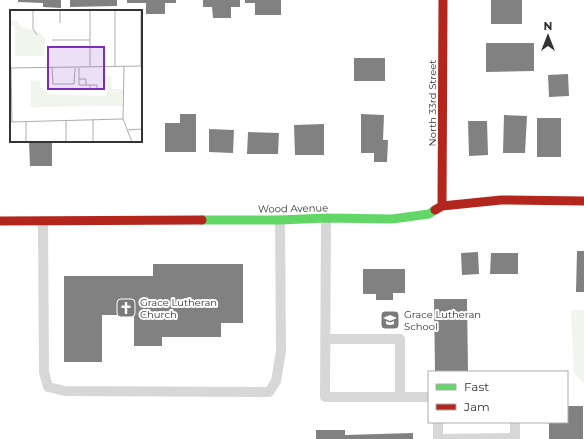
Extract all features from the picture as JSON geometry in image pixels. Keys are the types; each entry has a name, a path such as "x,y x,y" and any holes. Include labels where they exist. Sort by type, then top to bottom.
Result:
{"street":[{"name":"North 33rd Street","path":"442,206 443,0"},
{"name":"Wood Avenue","path":"0,221 280,220 326,218 392,219 429,214 442,206 501,200 584,201"}],"lane":[{"path":"326,218 325,397 428,397"},
{"path":"43,221 44,372 48,387 65,391 269,392 276,381 280,351 280,220"},
{"path":"325,339 400,339 400,397"},
{"path":"438,423 438,439 446,439 515,438 515,423"}],"shaded area":[{"path":"571,310 584,310 584,384 574,373"}],"building":[{"path":"18,0 61,0 61,8 43,7 43,3 18,2"},
{"path":"70,0 117,0 117,6 70,7"},
{"path":"127,0 176,0 176,3 165,3 165,14 146,14 146,3 127,3"},
{"path":"203,0 240,0 240,7 231,7 231,18 213,18 212,7 203,7"},
{"path":"245,0 281,0 281,15 255,15 255,3 245,3"},
{"path":"491,0 522,0 522,24 491,24"},
{"path":"486,43 534,43 534,71 486,72"},
{"path":"354,58 385,58 385,81 354,81"},
{"path":"568,74 569,96 549,97 548,75"},
{"path":"180,114 196,114 196,152 165,152 165,123 180,123"},
{"path":"361,114 384,115 383,140 388,140 387,162 374,162 374,153 361,153"},
{"path":"504,115 527,116 525,153 503,153"},
{"path":"537,118 561,118 561,157 537,157"},
{"path":"468,121 487,121 488,155 469,156"},
{"path":"324,124 324,155 295,155 294,125"},
{"path":"209,129 234,130 233,153 209,152"},
{"path":"248,132 279,133 278,154 247,154"},
{"path":"29,142 52,142 52,166 30,166"},
{"path":"577,251 584,251 584,292 576,292"},
{"path":"478,252 479,274 462,275 461,253"},
{"path":"491,253 518,253 518,274 490,274"},
{"path":"153,264 243,264 243,323 221,323 221,337 162,337 162,346 134,346 134,315 102,315 102,362 64,362 64,276 153,276"},
{"path":"363,269 405,269 405,293 393,293 393,300 376,300 376,294 363,294"},
{"path":"434,299 467,299 468,371 435,371"},
{"path":"568,406 583,406 583,439 549,439 549,423 568,423"},
{"path":"316,430 345,430 345,435 413,433 413,439 316,439"}],"traffic: fast":[{"path":"202,220 280,220 326,218 392,219 429,214 435,210"}],"traffic: jam":[{"path":"442,206 443,0"},
{"path":"435,210 442,206 501,200 584,201"},
{"path":"0,221 202,220"}],"place":[{"name":"Grace Lutheran Church","path":"126,308"},
{"name":"Grace Lutheran School","path":"390,320"}]}
